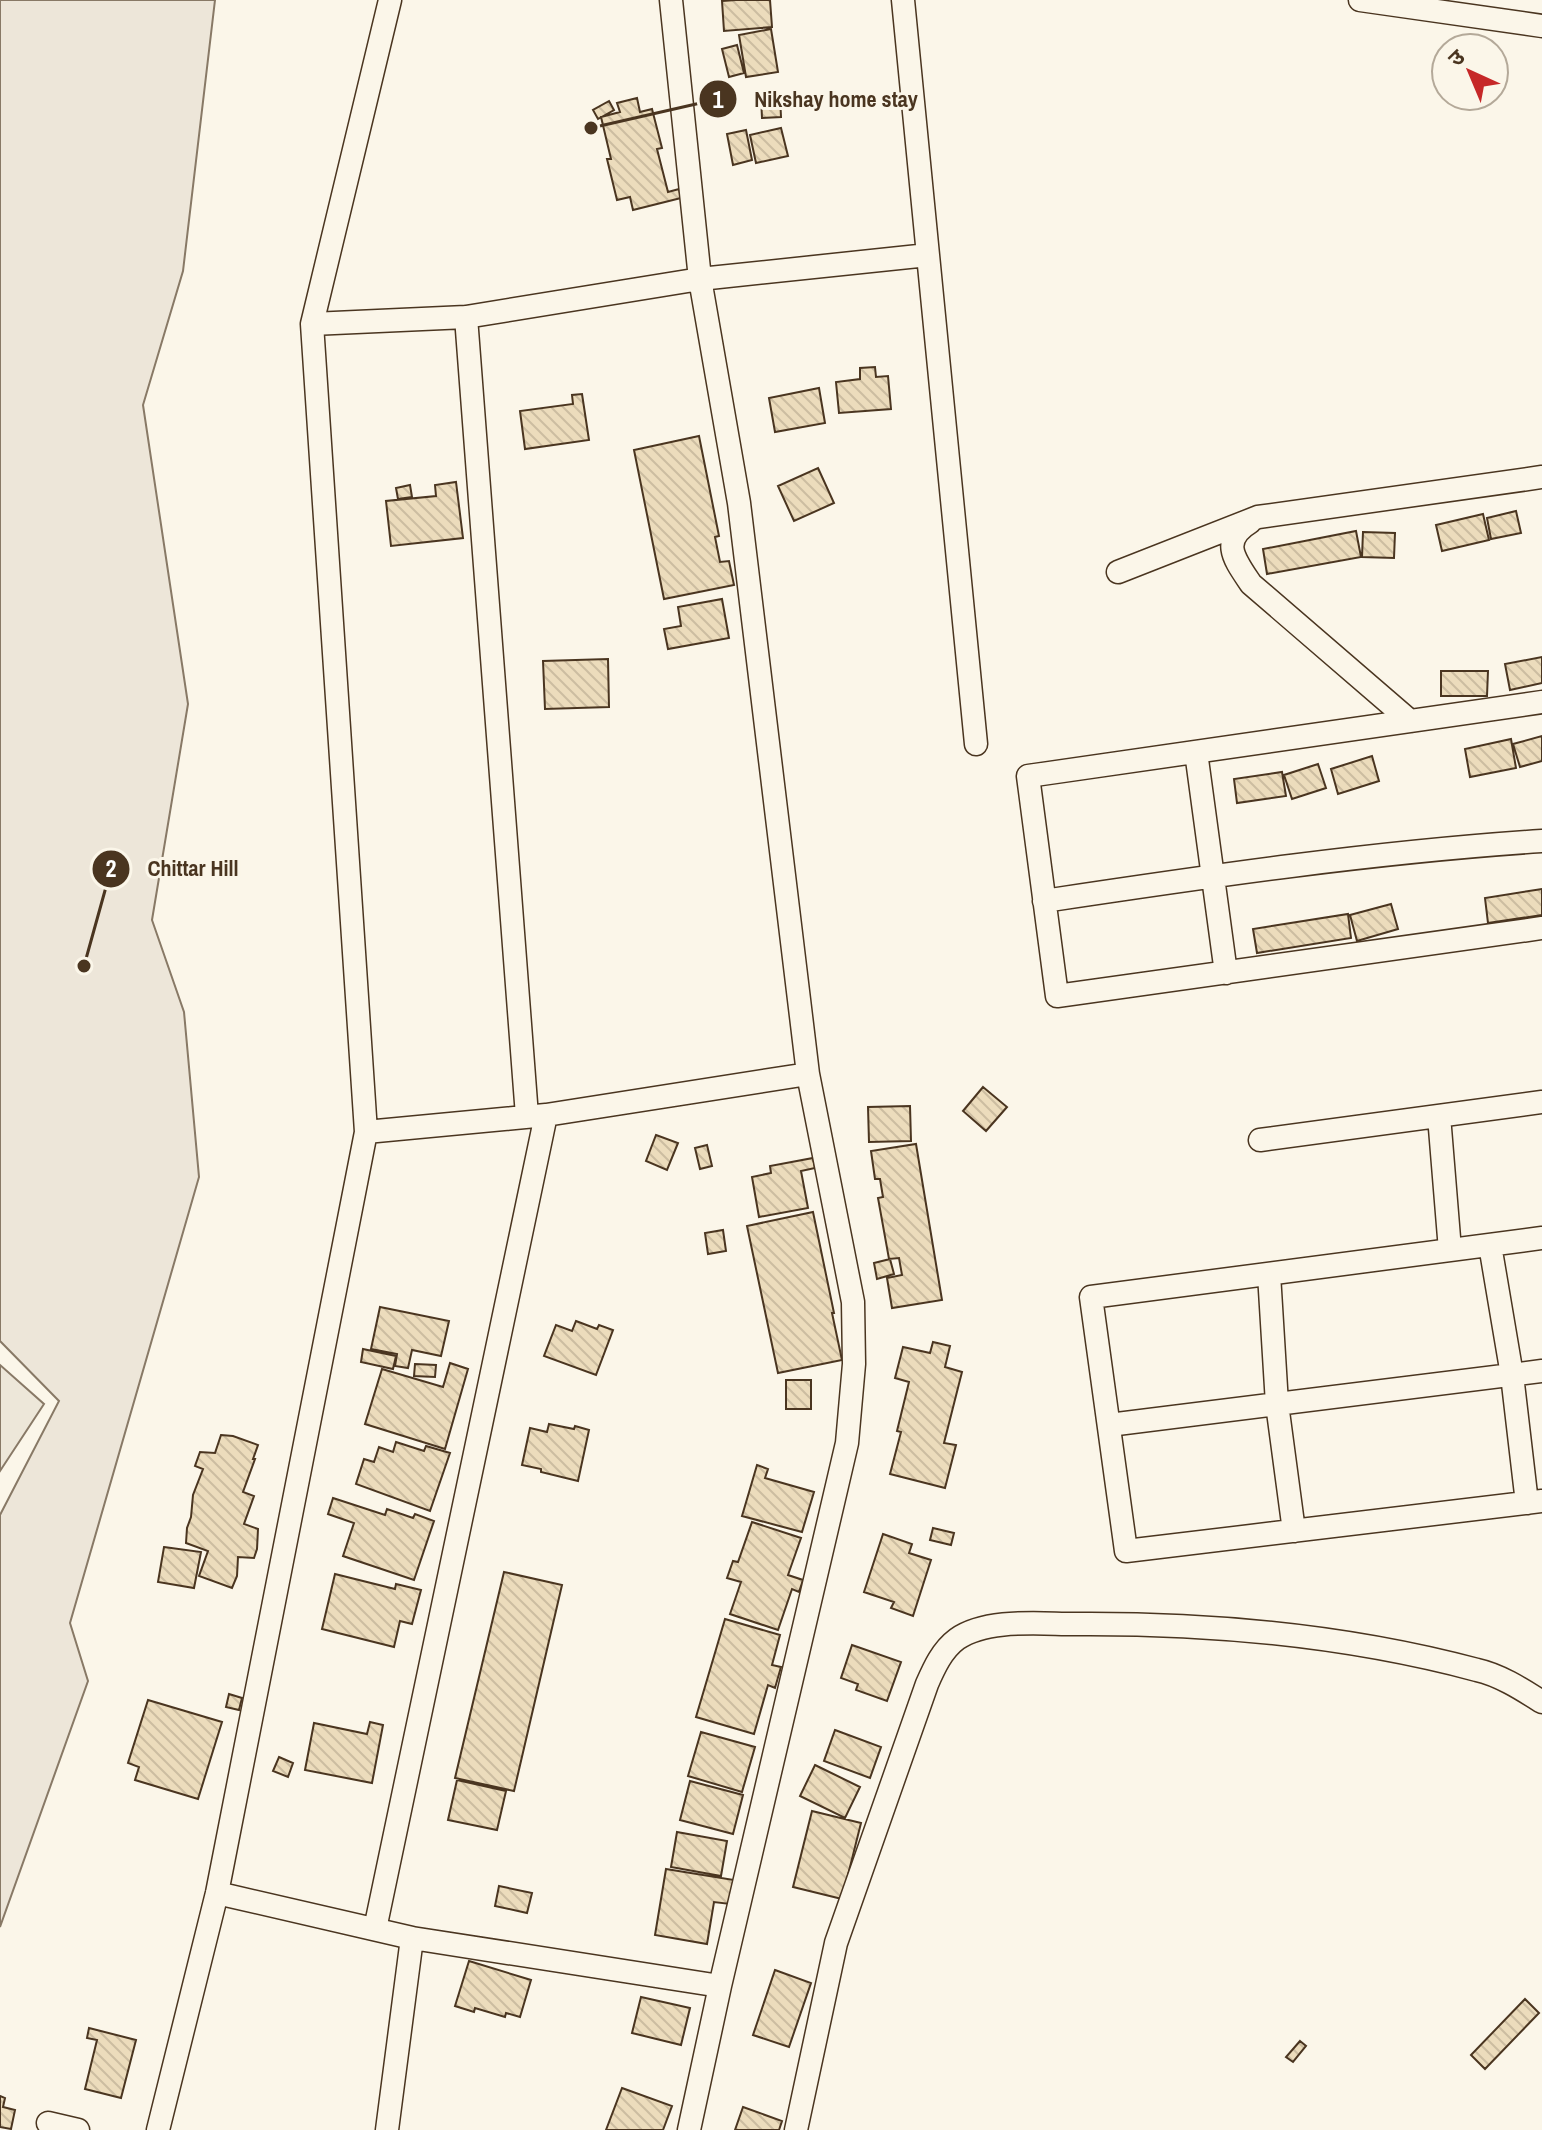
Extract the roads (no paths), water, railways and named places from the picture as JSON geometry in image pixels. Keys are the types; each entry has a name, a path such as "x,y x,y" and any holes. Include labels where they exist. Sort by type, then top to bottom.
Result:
{"street":[{"path":"158,2130 217,1893 366,1132 312,324 390,0"},
{"path":"671,0 700,279 739,503 808,1074 853,1302 853,1380 847,1443 689,2130"},
{"path":"903,0 976,744"},
{"path":"1360,0 1460,7 1542,26"},
{"path":"312,324 466,317 700,279 928,255"},
{"path":"375,1929 536,1116 466,317"},
{"path":"1118,572 1258,517 1542,477"},
{"path":"1258,517 1239,529 1232,542 1234,558 1251,584 1410,721"},
{"path":"1542,702 1028,776 1057,996 1542,928"},
{"path":"1196,752 1226,973"},
{"path":"1044,901 1212,876 1457,846 1542,841"},
{"path":"366,1132 536,1116 808,1074"},
{"path":"1260,1140 1542,1102"},
{"path":"1439,1116 1450,1250"},
{"path":"1490,1245 1535,1502 1126,1551 1091,1297 1542,1238"},
{"path":"1269,1274 1277,1404 1294,1531"},
{"path":"1109,1425 1542,1371"},
{"path":"796,2130 836,1943 927,1684 937,1661 956,1639 981,1628 1011,1624 1149,1623 1288,1633 1481,1670 1542,1702"},
{"path":"217,1893 412,1938 720,1986"},
{"path":"387,2130 412,1938"},
{"path":"48,2123 78,2130"}],"place":[{"name":"Nikshay home stay","path":"591,128"},
{"name":"Chittar Hill","path":"84,966"}]}
